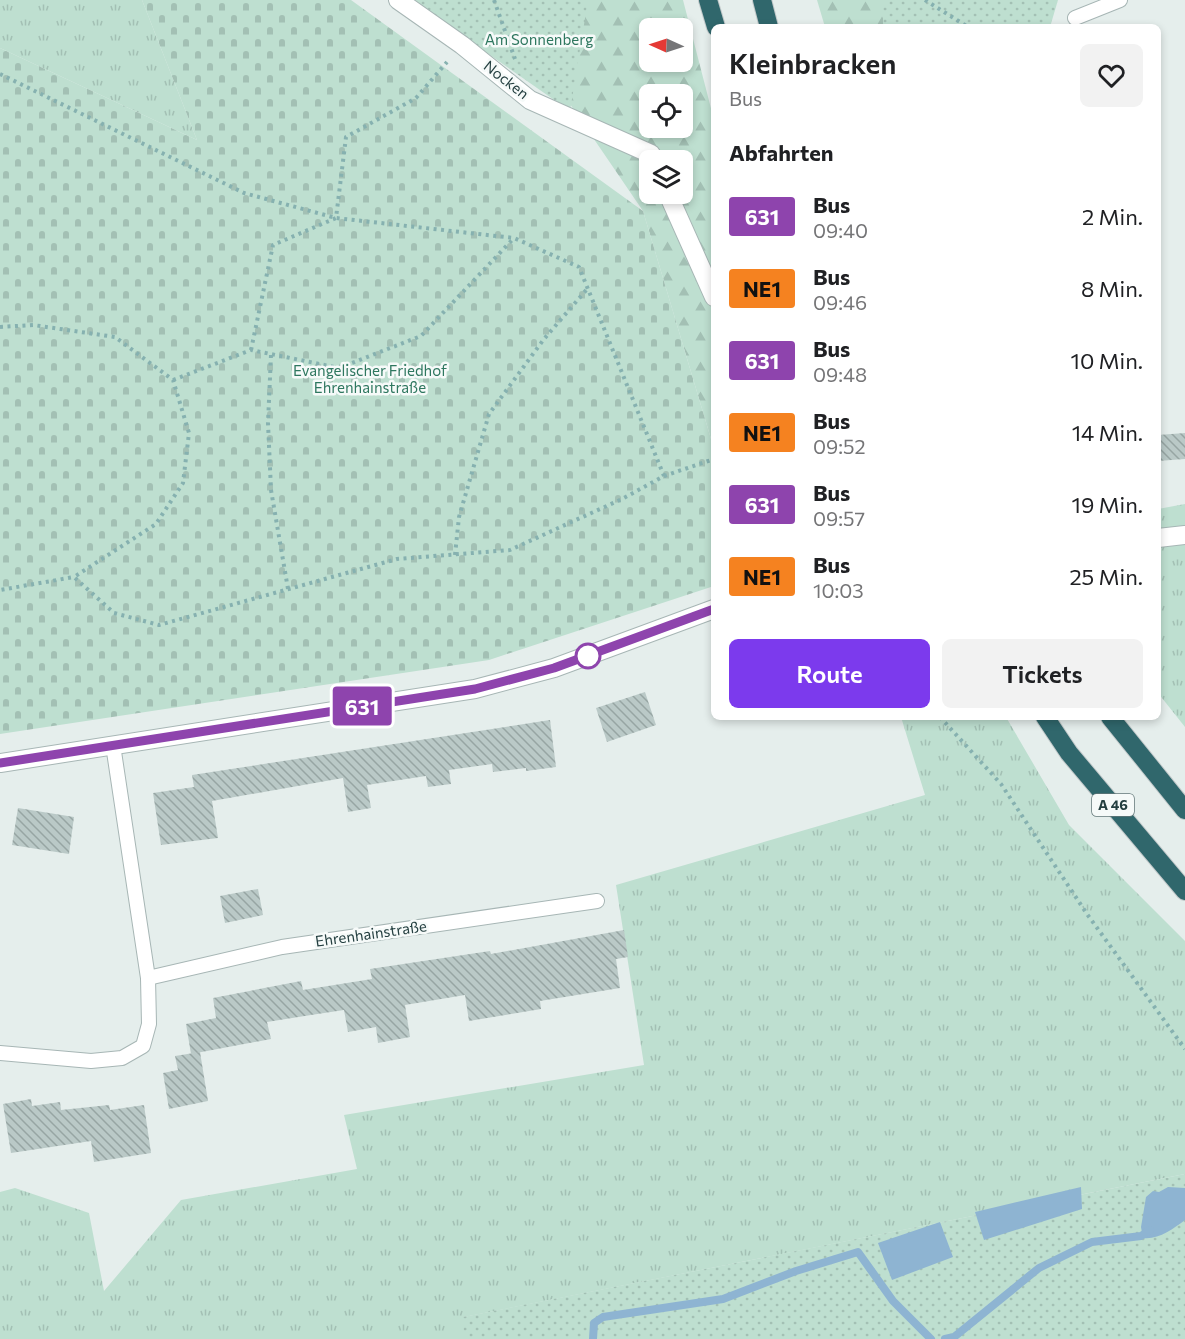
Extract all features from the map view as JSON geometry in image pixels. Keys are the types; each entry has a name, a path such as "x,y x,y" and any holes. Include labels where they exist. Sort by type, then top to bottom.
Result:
{"highway":[{"path":"708,0 715,24"},
{"path":"762,0 768,24"},
{"name":"A 46","path":"1047,720 1069,753 1185,891"},
{"path":"1112,720 1185,810"}],"street":[{"name":"Nocken","path":"398,0 462,45 530,100 642,150"},
{"path":"672,204 711,290"},
{"path":"1161,538 1185,535"},
{"path":"0,763 475,689 554,668 711,610"}],"lane":[{"path":"1075,18 1120,0"},
{"path":"0,1053 92,1061 122,1059 143,1046 149,1024 148,978 113,745"},
{"name":"Ehrenhainstraße","path":"148,978 282,947 597,901"}],"path":[{"path":"494,0 530,100"},
{"path":"925,0 963,24"},
{"path":"336,218 346,137 416,98 462,45"},
{"path":"0,74 244,193 336,218 514,238 579,267 664,476"},
{"path":"251,350 273,245 336,218"},
{"path":"172,380 251,350 339,368 421,336 514,238"},
{"path":"455,555 459,517 489,414 544,339 588,288"},
{"path":"0,327 33,325 115,337 172,380 189,433 183,483 156,524 74,577 0,590"},
{"path":"271,354 268,423 271,490 288,590"},
{"path":"74,577 114,613 159,625 397,559 510,550 622,499 664,476 711,460"},
{"path":"943,720 1001,784 1087,914 1185,1049"}],"green space":[{"path":"0,0 142,0 197,140 0,48"},
{"name":"Evangelischer Friedhof Ehrenhainstraße","path":"142,0 351,0 643,211 711,439 711,587 489,660 0,734 0,48 197,140"},
{"name":"Am Sonnenberg","path":"411,0 586,0 587,6 570,111"},
{"path":"584,0 683,0 688,18 639,18 639,72 693,72 693,39 711,108 711,439 643,211 570,104"},
{"path":"817,0 883,0 883,24 824,24"},
{"path":"883,0 1058,0 1051,24 883,24"},
{"path":"1185,504 1185,727 1161,697 1161,508"},
{"path":"902,720 1008,720 1069,825 1185,941 1185,1174 464,1317 464,1339 0,1339 0,1192 15,1188 89,1213 104,1291 181,1200 357,1169 344,1115 644,1065 616,885 925,795"},
{"path":"1185,1174 1185,1339 464,1339 463,1317"}],"water":[{"path":"1081,1187 1082,1209 984,1240 975,1212"},
{"path":"1168,1187 1185,1188 1185,1220 1160,1236 1143,1238 1141,1227 1146,1197 1153,1191 1159,1192"},
{"path":"940,1222 953,1257 892,1280 878,1243"}],"building":[{"path":"1185,433 1185,459 1161,461 1161,435"},
{"path":"645,692 656,725 607,742 596,708"},
{"path":"550,720 556,767 493,772 492,764 449,770 451,784 428,787 426,776 367,785 371,808 348,812 343,778 212,801 218,838 161,845 153,793 194,787 192,775"},
{"path":"18,808 74,817 69,854 12,845"},
{"path":"258,889 263,915 225,923 220,896"},
{"path":"624,930 628,957 616,959 620,988 540,1001 541,1009 469,1021 465,995 405,1005 410,1037 378,1043 376,1027 348,1032 344,1010 311,1015 267,1022 271,1039 191,1054 186,1024 216,1018 213,998 301,981 303,990 372,979 370,969 490,951 491,954"},
{"path":"200,1052 208,1101 169,1109 163,1073 178,1070 175,1056"},
{"path":"31,1099 32,1106 60,1102 61,1110 109,1105 110,1110 144,1105 151,1153 94,1162 91,1141 11,1153 3,1104"}],"waterway":[{"path":"945,1339 954,1337 1039,1268 1092,1242 1141,1236 1150,1230"},
{"path":"593,1339 594,1323 603,1317 723,1299 796,1271 858,1252 893,1301 931,1339"}],"bus line":[{"name":"631","path":"0,763 475,689 554,668 711,610"}]}
